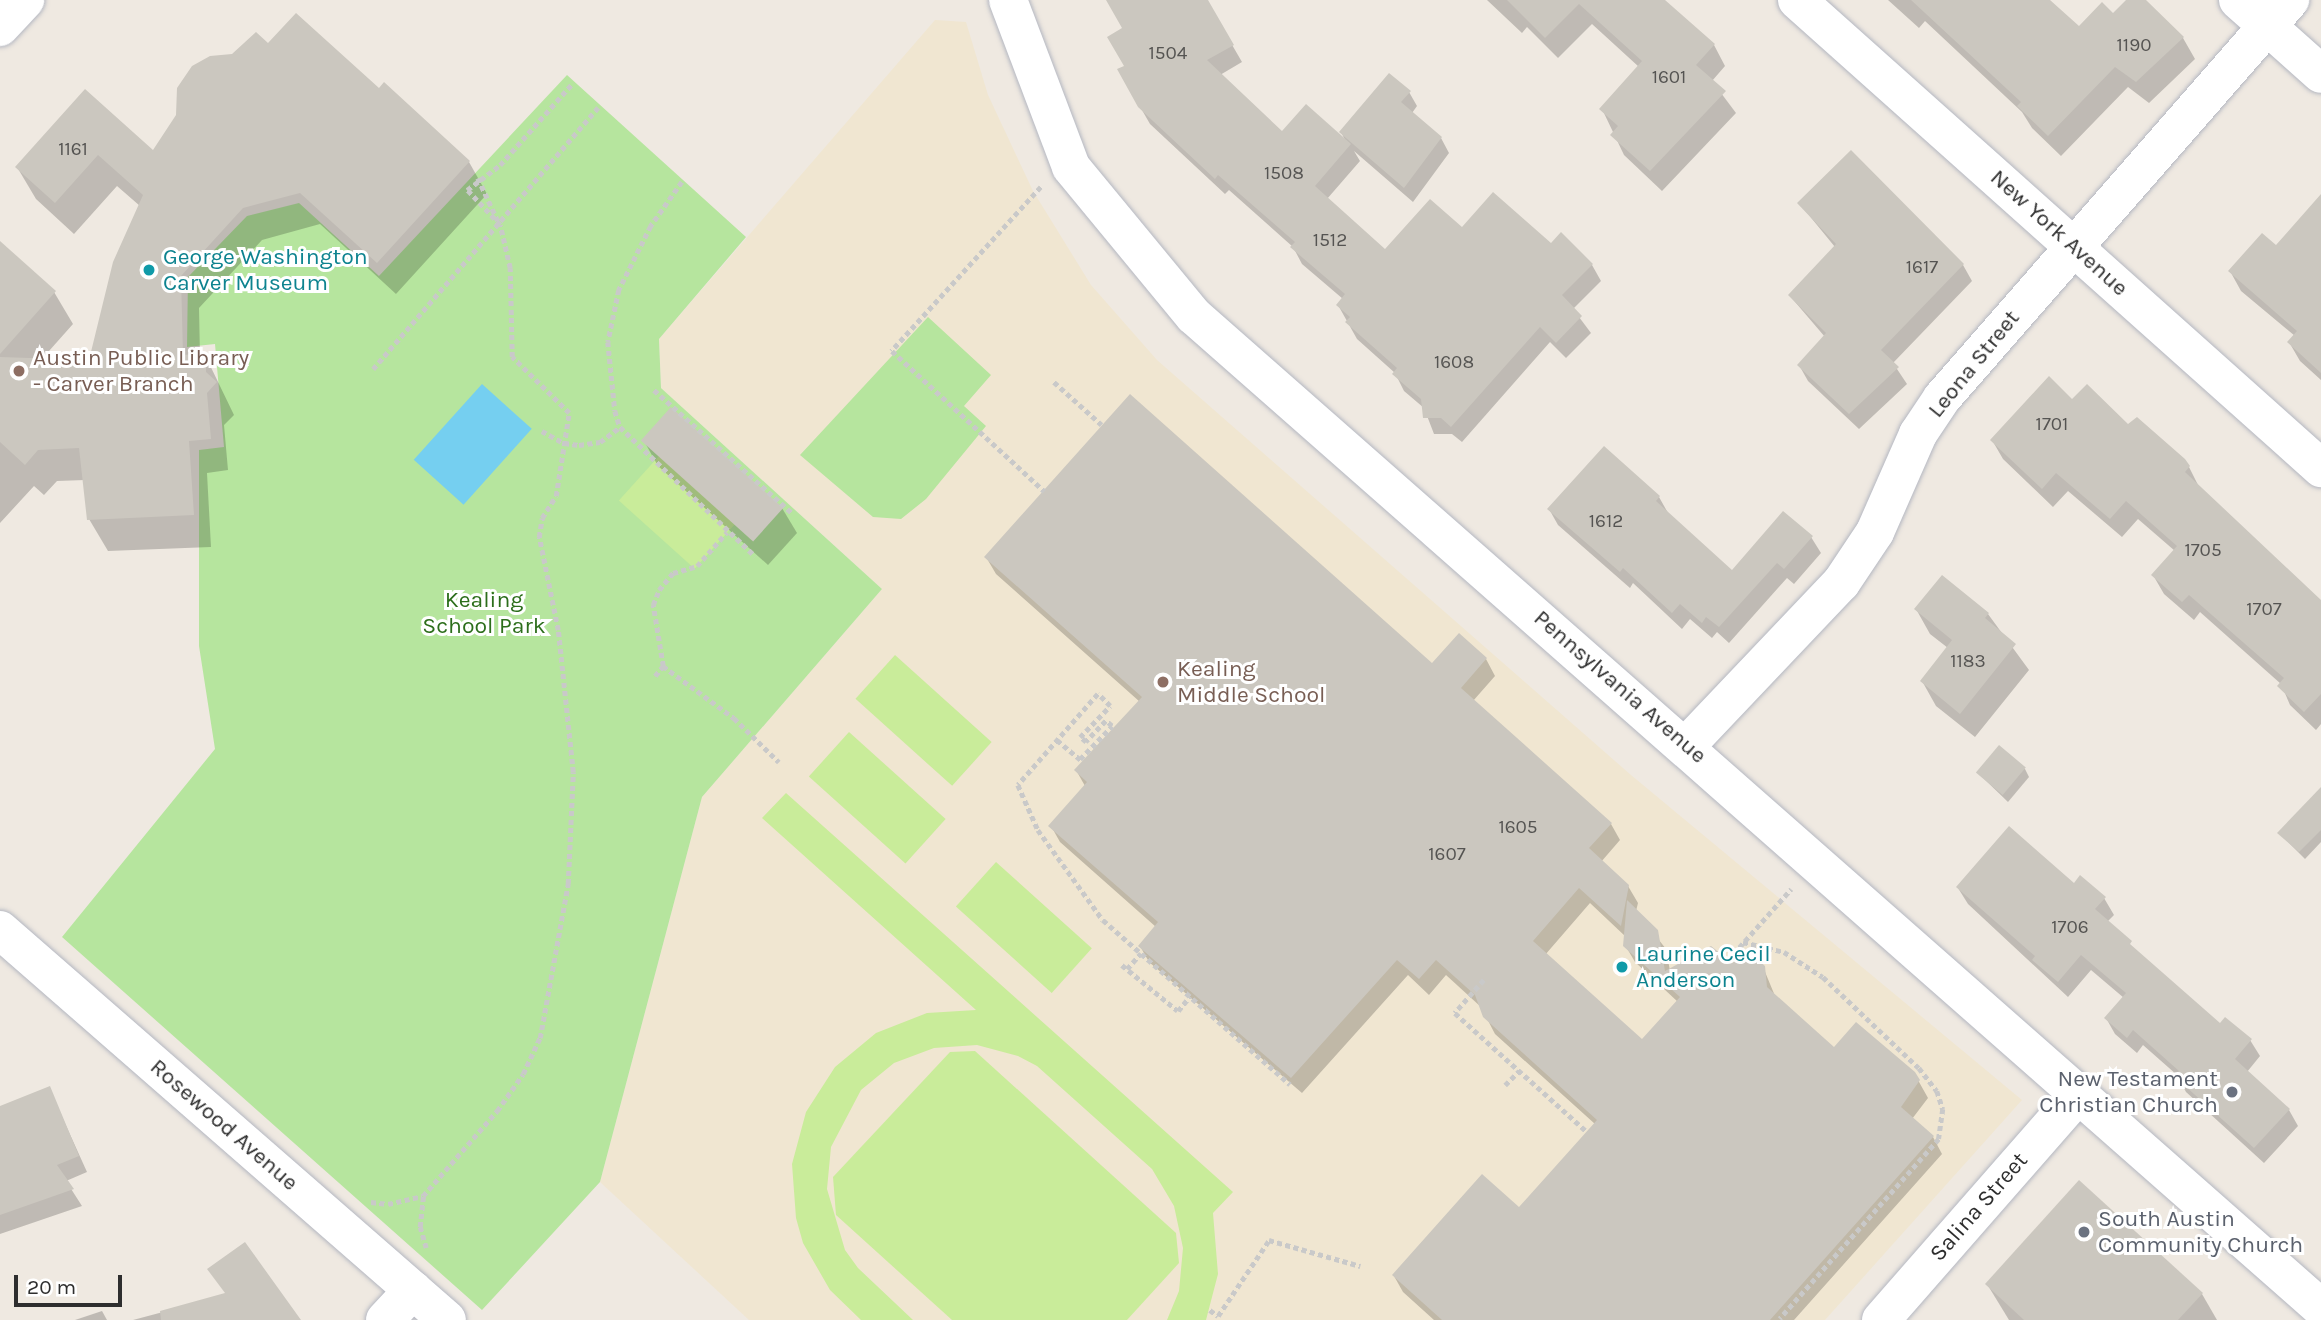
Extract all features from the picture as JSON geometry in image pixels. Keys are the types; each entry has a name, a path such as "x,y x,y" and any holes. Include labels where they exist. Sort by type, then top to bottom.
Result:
{"street":[{"path":"0,27 25,0"},
{"name":"Pennsylvania Avenue","path":"1008,0 1071,167 1194,316 1687,746 2321,1308"},
{"name":"New York Avenue","path":"1797,0 2321,468"},
{"path":"2238,0 2279,13 2321,74"},
{"name":"Leona Street","path":"1687,746 1842,583 1875,532 1919,434 1942,398 2073,245 2279,13"},
{"name":"Rosewood Avenue","path":"4,940 447,1320"},
{"name":"Salina Street","path":"1881,1320 2078,1095"},
{"path":"385,1320 413,1290"}],"path":[{"path":"500,225 467,190 478,178 500,165 571,85"},
{"path":"373,369 500,225 598,107"},
{"path":"426,1248 420,1227 423,1196 523,1074 540,1038 561,940 572,835 573,772 558,631 539,537 542,518 556,496 569,413 518,365 510,351 510,268 500,225 478,178"},
{"path":"682,182 632,259 612,314 610,383 620,427 755,556"},
{"path":"1042,187 892,351 1044,491"},
{"path":"1054,382 1102,425"},
{"path":"654,390 792,513"},
{"path":"542,431 564,443 600,442 620,427"},
{"path":"727,532 697,566 673,573 659,590 653,605 663,666 734,718 779,762"},
{"path":"655,676 663,666"},
{"path":"1057,740 1081,760 1112,726 1106,721 1086,742 1080,737 1110,706 1098,694 1057,740 1018,785 1038,830 1086,898 1141,953 1290,1084"},
{"path":"1728,960 1794,886"},
{"path":"1743,942 1783,952 1824,977 1919,1068 1937,1091 1943,1109 1939,1139 1780,1319"},
{"path":"1141,953 1125,967 1178,1012 1190,996"},
{"path":"1483,980 1455,1013 1586,1131"},
{"path":"1505,1086 1519,1071"},
{"path":"372,1202 399,1203 423,1196"},
{"path":"1210,1310 1218,1316 1269,1240 1360,1266"}],"shaded area":[{"name":"Kealing Middle School","path":"935,20 966,22 988,95 1033,191 1091,285 1157,360 1631,775 2022,1100 1825,1320 749,1320 600,1182 702,797 882,589 661,388 659,339"}],"green space":[{"name":"Kealing School Park","path":"567,75 746,237 659,339 661,388 882,589 702,797 600,1182 482,1310 62,937 215,749 199,646 199,450 224,447 215,344 187,347 188,277 247,216 299,203 379,276"},
{"path":"928,317 991,375 964,406 986,426 926,499 901,519 873,517 800,455"},
{"path":"659,456 735,524 695,569 619,501"},
{"path":"895,655 992,742 952,786 856,699"},
{"path":"849,732 946,819 905,864 809,777"},
{"path":"786,793 1233,1192 1213,1213 1218,1274 1206,1320 1167,1320 1179,1291 1183,1248 1174,1206 1152,1169 1037,1066 1018,1056 977,1045 934,1048 894,1063 861,1090 831,1147 827,1189 845,1250 858,1268 913,1320 861,1320 830,1290 803,1243 796,1218 792,1164 806,1112 835,1067 876,1033 927,1013 976,1010 762,818"},
{"path":"996,862 1092,948 1052,993 956,907"},
{"path":"975,1051 1176,1233 1179,1263 1127,1320 952,1320 836,1215 833,1177 950,1052"}],"water":[{"path":"482,384 532,429 464,505 414,460"}],"building":[{"path":"1106,0 1208,0 1234,45 1207,60 1282,131 1306,104 1351,144 1315,186 1385,249 1430,199 1462,227 1493,192 1551,243 1561,232 1593,264 1562,295 1582,316 1556,343 1540,327 1451,427 1441,418 1423,418 1421,399 1392,374 1397,368 1345,322 1350,317 1336,305 1345,294 1290,247 1295,242 1218,175 1215,179 1138,107 1117,69 1124,66 1107,37 1122,28"},
{"path":"1507,0 1665,0 1715,44 1696,65 1726,91 1650,171 1610,135 1618,126 1599,109 1642,61 1579,4 1545,38"},
{"path":"1911,0 2050,0 2079,26 2102,2 2113,13 2126,0 2146,0 2184,37 2136,82 2115,67 2048,136 2017,106 2021,102"},
{"name":"George Washington Carver Museum","path":"296,13 379,88 384,82 470,161 377,263 300,193 243,208 181,276 183,355 206,353 206,372 217,382 207,393 211,439 189,441 194,515 87,520 79,448 38,450 25,465 0,442 0,357 89,360 113,262 143,195 98,155 55,203 15,167 85,89 153,150 176,115 177,88 192,66 210,56 232,54 256,32 268,43"},
{"path":"1389,73 1411,91 1401,102 1442,137 1404,188 1339,132"},
{"path":"1851,150 1964,264 1881,350 1899,367 1849,414 1797,365 1826,333 1788,295 1836,244 1797,203"},
{"path":"2321,194 2321,373 2287,342 2297,331 2228,271 2262,233 2276,245"},
{"path":"0,241 56,291 0,354"},
{"path":"2049,376 2072,399 2087,384 2128,424 2137,417 2185,459 2190,466 2185,472 2321,600 2321,694 2304,712 2277,686 2284,678 2189,595 2182,602 2151,575 2177,546 2126,501 2110,519 2056,473 2042,489 1990,440"},
{"name":"Kealing Middle School","path":"1130,394 1432,663 1459,633 1487,658 1461,688 1612,823 1589,848 1629,885 1621,926 1579,888 1533,941 1642,1039 1680,997 1623,946 1627,900 1658,930 1665,971 1711,946 1732,963 1749,952 1765,966 1767,987 1834,1047 1856,1022 1915,1072 1920,1080 1901,1107 1934,1136 1770,1320 1442,1320 1392,1275 1482,1174 1519,1207 1597,1120 1483,1017 1475,995 1436,960 1419,979 1397,960 1291,1078 1138,946 1158,922 1048,826 1087,782 1074,770 1142,697 984,557"},
{"path":"671,407 783,508 753,541 641,440"},
{"path":"1604,446 1660,496 1656,501 1732,570 1783,511 1813,536 1784,569 1777,563 1719,627 1706,617 1702,623 1680,604 1672,613 1623,568 1620,572 1547,509"},
{"path":"1942,575 1989,613 1985,618 2016,644 1960,714 1920,681 1952,640 1914,609"},
{"path":"1999,745 2026,767 2003,795 1976,773"},
{"path":"2321,787 2321,830 2299,852 2277,833"},
{"path":"2009,826 2074,883 2080,875 2106,897 2095,909 2132,941 2130,944 2220,1023 2225,1017 2252,1039 2235,1059 2290,1109 2254,1148 2174,1076 2179,1071 2133,1030 2127,1038 2104,1018 2126,993 2081,955 2058,982 2032,960 2035,956 1956,887"},
{"path":"50,1086 79,1156 57,1165 74,1189 0,1215 0,1106"},
{"name":"South Austin Community Church","path":"2079,1180 2203,1293 2178,1320 2024,1320 1985,1284"},
{"path":"245,1242 301,1320 161,1320 160,1311 225,1293 207,1269"}],"place":[{"name":"George Washington Carver Museum","path":"149,270"},
{"name":"Austin Public Library - Carver Branch","path":"19,371"},
{"name":"Kealing Middle School","path":"1163,682"},
{"name":"Laurine Cecil Anderson","path":"1622,967"},
{"name":"New Testament Christian Church","path":"2232,1092"},
{"name":"South Austin Community Church","path":"2084,1232"}]}
